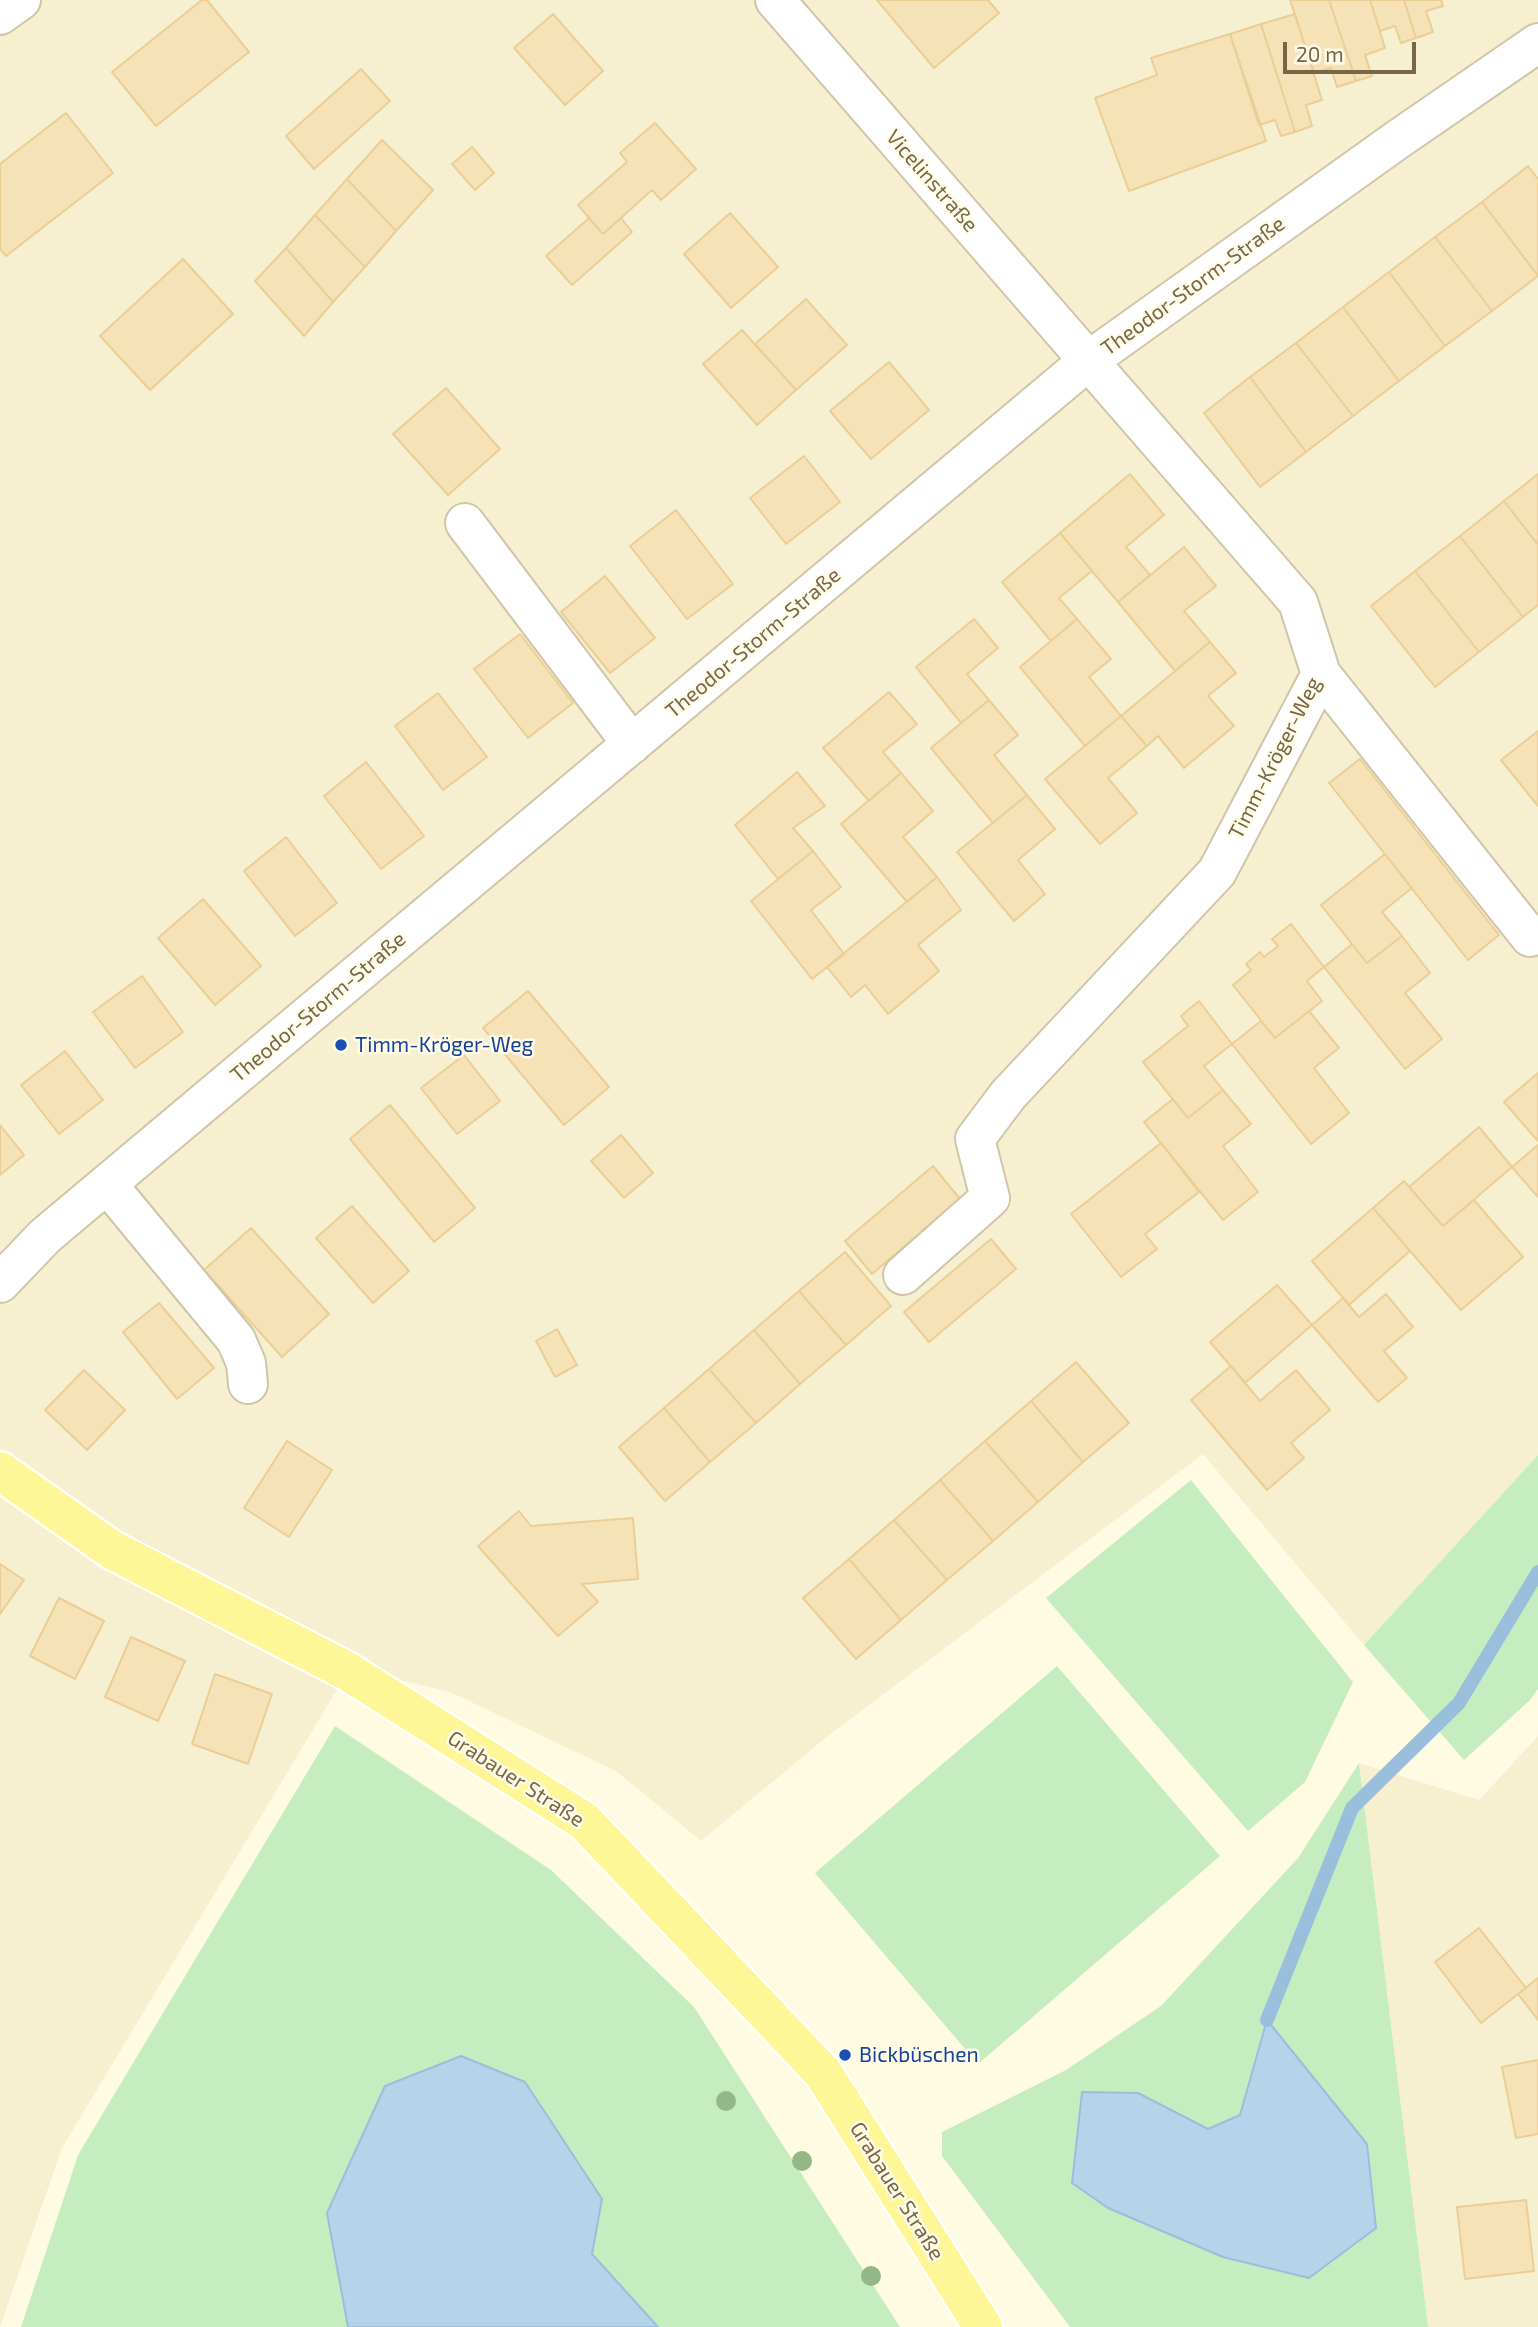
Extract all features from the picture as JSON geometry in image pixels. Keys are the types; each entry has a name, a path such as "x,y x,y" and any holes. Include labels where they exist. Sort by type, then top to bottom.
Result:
{"main road":[{"name":"Grabauer Straße","path":"0,1471 113,1550 347,1671 584,1821 823,2073 983,2327"}],"street":[{"path":"0,15 21,0"},
{"name":"Vicelinstraße","path":"775,0 1088,361"},
{"name":"Theodor-Storm-Straße","path":"0,1283 45,1236 1088,361 1397,140 1538,43"},
{"name":"Timm-Kröger-Weg","path":"903,1275 990,1198 975,1139 1008,1095 1217,872 1321,674 1298,602 1088,361"},
{"path":"465,523 632,744"},
{"path":"1321,674 1530,937"},
{"path":"107,1184 236,1340 246,1363 248,1384"}],"shaded area":[{"path":"0,0 1538,0 1538,1455 1364,1645 1203,1454 829,1735 701,1841 616,1771 450,1692 350,1668 62,2148 0,2327"},
{"path":"1538,1736 1538,2327 1428,2327 1359,1763 1479,1800"}],"green space":[{"path":"1538,1455 1538,1689 1529,1701 1464,1760 1364,1645"},
{"path":"1191,1480 1353,1682 1305,1782 1248,1831 1046,1598"},
{"path":"1057,1666 1220,1856 978,2064 815,1873"},
{"path":"335,1726 551,1870 694,2007 900,2327 658,2327 592,2254 602,2199 525,2082 461,2056 385,2086 327,2212 348,2327 21,2327 78,2155"},
{"path":"1359,1763 1428,2327 1070,2327 942,2156 942,2132 1066,2070 1161,2006 1298,1858","holes":["1267,2021 1223,2257 1138,2093 1208,2129 1240,2115"]}],"water":[{"path":"1267,2020 1367,2144 1376,2228 1309,2278 1223,2257 1108,2208 1072,2183 1082,2092 1138,2093 1208,2129 1240,2115"},
{"path":"461,2056 525,2082 602,2199 592,2254 658,2327 348,2327 327,2213 385,2086"}],"building":[{"path":"202,0 207,0 249,52 156,126 112,72"},
{"path":"877,0 988,0 999,13 934,68"},
{"path":"1290,0 1329,0 1356,81 1337,87 1331,68 1314,73"},
{"path":"1329,0 1370,0 1385,48 1365,55 1372,76 1356,81"},
{"path":"1370,0 1404,0 1416,38 1401,43 1395,26 1380,31"},
{"path":"1404,0 1441,0 1443,6 1426,11 1433,32 1416,38"},
{"path":"553,14 603,71 565,105 514,48"},
{"path":"1295,14 1322,100 1306,105 1312,126 1295,132 1261,24"},
{"path":"1261,24 1295,132 1281,136 1275,120 1259,125 1230,34"},
{"path":"1230,34 1266,141 1129,191 1095,98 1157,75 1151,58"},
{"path":"361,69 390,101 314,169 286,136"},
{"path":"66,113 113,173 6,256 0,249 0,164"},
{"path":"655,123 696,169 661,200 652,190 603,234 578,205 627,162 620,153"},
{"path":"382,140 433,190 396,231 347,179"},
{"path":"472,147 494,173 475,190 452,164"},
{"path":"1528,166 1538,179 1538,276 1482,202"},
{"path":"347,179 396,231 365,267 315,215"},
{"path":"1482,202 1538,276 1492,311 1435,237"},
{"path":"730,213 778,267 731,308 684,254"},
{"path":"315,215 365,267 333,302 286,248"},
{"path":"589,218 603,234 621,218 632,232 572,285 546,256"},
{"path":"1435,237 1492,311 1445,346 1389,272"},
{"path":"286,248 333,302 304,336 255,281"},
{"path":"183,259 233,314 150,390 100,336"},
{"path":"1389,272 1445,346 1399,381 1343,307"},
{"path":"806,299 847,345 796,390 755,344"},
{"path":"1343,307 1399,381 1353,416 1296,343"},
{"path":"742,330 796,390 757,425 703,364"},
{"path":"1296,343 1353,416 1306,452 1250,377"},
{"path":"889,362 929,410 871,459 830,411"},
{"path":"1250,377 1306,452 1260,487 1204,413"},
{"path":"446,388 500,449 448,495 393,434"},
{"path":"804,456 840,502 786,544 750,498"},
{"path":"1130,474 1164,515 1126,547 1150,575 1118,602 1060,533"},
{"path":"1538,474 1538,545 1504,501"},
{"path":"1504,501 1538,545 1538,605 1523,617 1460,536"},
{"path":"676,510 733,584 687,619 630,546"},
{"path":"1060,533 1092,571 1059,598 1077,619 1051,641 1002,582"},
{"path":"1460,536 1523,617 1479,652 1415,571"},
{"path":"1184,547 1216,586 1184,611 1210,642 1175,671 1118,602"},
{"path":"1415,571 1479,652 1435,687 1371,606"},
{"path":"605,576 655,638 610,673 561,612"},
{"path":"974,619 998,648 967,674 989,700 961,723 916,667"},
{"path":"1077,619 1111,659 1089,677 1121,716 1085,746 1020,667"},
{"path":"520,634 573,703 528,738 474,669"},
{"path":"1210,642 1236,673 1208,696 1234,726 1184,768 1158,736 1147,746 1121,716"},
{"path":"889,692 917,724 883,752 901,773 869,801 823,748"},
{"path":"438,693 487,757 443,790 395,726"},
{"path":"989,700 1018,735 994,755 1027,795 993,823 931,748"},
{"path":"1121,716 1147,746 1108,778 1137,813 1100,844 1045,779"},
{"path":"1538,731 1538,806 1501,760"},
{"path":"1360,759 1499,935 1468,960 1329,783"},
{"path":"366,762 424,836 381,869 324,796"},
{"path":"797,772 825,806 793,828 813,851 778,879 735,825"},
{"path":"901,773 933,811 903,837 937,877 907,902 841,824"},
{"path":"1027,795 1055,829 1018,860 1045,894 1014,921 957,852"},
{"path":"286,837 337,903 295,936 244,871"},
{"path":"813,851 841,887 811,910 844,954 812,979 751,901"},
{"path":"1385,854 1412,888 1382,912 1402,936 1367,963 1321,905"},
{"path":"937,877 961,910 918,945 939,971 888,1014 865,985 851,997 827,967"},
{"path":"203,899 261,966 215,1005 158,938"},
{"path":"1291,924 1324,967 1307,981 1322,1001 1275,1038 1233,985 1251,970 1246,964 1260,952 1264,957 1278,946 1272,939"},
{"path":"1402,936 1430,973 1405,993 1442,1039 1405,1069 1324,967 1352,944 1367,963"},
{"path":"142,976 183,1032 135,1068 93,1012"},
{"path":"528,991 609,1087 564,1125 483,1028"},
{"path":"1199,1001 1232,1044 1204,1066 1223,1090 1188,1118 1143,1062 1188,1026 1181,1016"},
{"path":"1309,1011 1339,1048 1314,1068 1349,1113 1311,1144 1232,1044 1261,1021 1275,1038"},
{"path":"65,1051 103,1100 59,1134 21,1085"},
{"path":"464,1055 500,1101 457,1134 421,1088"},
{"path":"1538,1073 1538,1141 1504,1102"},
{"path":"1223,1090 1251,1124 1223,1146 1258,1192 1223,1220 1144,1122 1173,1099 1188,1118"},
{"path":"390,1105 475,1208 434,1242 350,1139"},
{"path":"0,1125 24,1155 0,1175"},
{"path":"1479,1127 1512,1167 1443,1226 1409,1187"},
{"path":"621,1135 653,1173 624,1198 591,1161"},
{"path":"1161,1143 1199,1192 1145,1234 1157,1249 1121,1277 1071,1214"},
{"path":"1538,1145 1538,1197 1512,1167"},
{"path":"933,1166 960,1199 872,1274 845,1241"},
{"path":"1404,1181 1443,1226 1474,1200 1523,1257 1461,1310 1373,1208"},
{"path":"352,1206 409,1271 373,1303 316,1238"},
{"path":"1373,1208 1410,1251 1349,1305 1312,1261"},
{"path":"251,1228 329,1314 282,1357 204,1270"},
{"path":"991,1239 1016,1269 929,1342 904,1312"},
{"path":"845,1252 891,1306 846,1345 799,1291"},
{"path":"1277,1285 1312,1325 1245,1383 1210,1342"},
{"path":"799,1291 846,1345 800,1384 754,1330"},
{"path":"1386,1294 1413,1327 1384,1351 1407,1378 1378,1402 1312,1325 1343,1298 1359,1317"},
{"path":"159,1303 214,1368 177,1399 123,1332"},
{"path":"557,1329 577,1365 555,1377 536,1341"},
{"path":"754,1330 800,1384 756,1423 709,1369"},
{"path":"1076,1362 1129,1423 1083,1462 1031,1401"},
{"path":"1231,1366 1260,1401 1296,1370 1330,1410 1291,1443 1304,1458 1267,1490 1191,1400"},
{"path":"709,1369 756,1423 710,1462 664,1408"},
{"path":"84,1370 125,1410 87,1450 45,1410"},
{"path":"1031,1401 1083,1462 1038,1502 985,1441"},
{"path":"664,1408 710,1462 665,1501 619,1447"},
{"path":"287,1441 332,1470 289,1537 244,1508"},
{"path":"985,1441 1038,1502 993,1541 940,1480"},
{"path":"940,1480 993,1541 947,1580 894,1520"},
{"path":"519,1511 531,1526 633,1518 638,1579 582,1584 598,1602 558,1636 478,1546"},
{"path":"894,1520 947,1580 901,1620 849,1559"},
{"path":"849,1559 901,1620 856,1659 803,1598"},
{"path":"0,1564 24,1580 0,1614"},
{"path":"59,1598 104,1621 75,1679 30,1656"},
{"path":"131,1637 185,1661 158,1721 105,1697"},
{"path":"215,1674 272,1694 248,1764 192,1744"},
{"path":"1479,1928 1526,1988 1481,2023 1435,1962"},
{"path":"1538,1978 1538,2020 1518,1994"},
{"path":"1538,2060 1538,2134 1516,2138 1502,2067"},
{"path":"1526,2200 1534,2271 1465,2279 1457,2207"}],"waterway":[{"path":"1267,2020 1352,1808 1459,1703 1538,1572"}],"place":[{"name":"Timm-Kröger-Weg","path":"341,1045"},
{"name":"Bickbüschen","path":"845,2055"}]}
